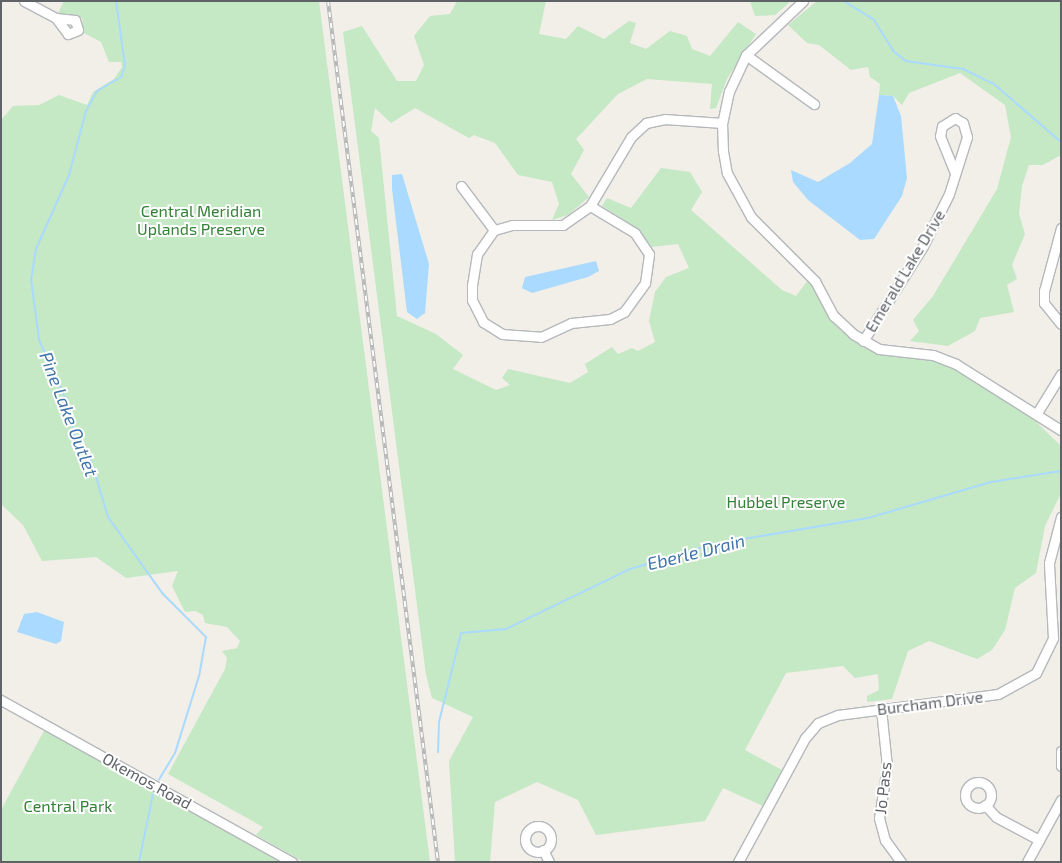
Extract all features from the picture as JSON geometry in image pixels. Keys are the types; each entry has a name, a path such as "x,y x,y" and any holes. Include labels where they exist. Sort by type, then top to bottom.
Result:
{"street":[{"path":"24,1 56,18"},
{"path":"803,1 746,55 732,82 722,122 727,173 751,217 815,281 843,326 863,340 891,353 943,359 1037,413 1061,430"},
{"path":"746,55 814,104"},
{"name":"Emerald Lake Drive","path":"863,340 935,224 955,173 967,137 963,124 954,118 942,126 940,136 955,173"},
{"path":"590,206 628,227 642,241 649,254 645,283 618,316 571,323 548,336 502,334 476,312 472,300 477,254 494,230 512,225 563,225 590,206 622,151 646,123 666,119 722,122"},
{"path":"461,186 494,230"},
{"path":"1061,228 1044,290 1044,302 1061,324"},
{"path":"1037,413 1061,374"},
{"name":"Burcham Drive","path":"738,862 814,726 833,716 998,694 1036,673 1053,638 1050,563 1061,517"},
{"name":"Okemos Road","path":"1,700 292,862"},
{"name":"Jo Pass","path":"881,709 888,766 879,818 885,840 901,862"},
{"path":"1061,751 1061,766"},
{"path":"1027,862 1061,800"},
{"path":"985,805 996,817 1039,840"},
{"path":"543,850 549,862"}],"green space":[{"name":"Central Meridian Uplands Preserve","path":"64,1 319,1 430,862 304,862 256,835 263,827 168,774 225,669 227,658 222,651 237,648 240,641 227,627 205,623 203,615 195,611 185,612 172,586 178,571 126,578 96,557 42,561 23,525 1,504 1,120 13,106 39,105 59,95 87,105 93,92 114,79 122,67 121,62 109,62 101,42 84,33 82,18 58,13"},
{"name":"Hubbel Preserve","path":"457,1 546,1 539,34 566,39 578,26 604,39 629,21 636,23 630,43 646,49 670,31 687,36 692,49 710,56 738,22 756,34 727,79 716,108 710,109 712,84 647,79 618,94 576,139 584,150 571,174 589,197 568,215 552,220 559,204 552,182 518,175 495,143 474,135 469,138 415,108 391,123 375,108 371,131 379,138 397,316 436,334 463,355 453,369 496,390 510,385 502,378 508,369 570,383 588,372 585,364 612,347 618,354 632,348 638,351 655,342 649,321 655,292 666,277 689,268 678,244 651,247 638,229 602,206 607,198 631,208 661,168 690,172 702,192 691,210 782,290 796,296 808,280 841,331 880,353 933,359 957,369 1023,409 1061,446 1061,493 1045,526 1036,573 1015,588 1005,630 992,650 977,659 929,641 908,651 892,699 867,702 867,696 879,690 878,674 855,678 843,666 786,673 745,750 782,770 763,806 723,788 705,821 596,835 578,800 537,782 495,802 490,862 455,862 449,761 473,717 432,698 426,675 343,32 362,26 397,81 416,81 424,65 414,36 430,16 450,14"},
{"path":"750,1 791,1 775,15 755,16"},
{"path":"817,1 1061,1 1061,155 1043,165 1029,165 1022,186 1019,214 1025,234 1012,265 1017,279 1007,285 1014,312 980,318 975,331 948,346 910,341 919,331 913,320 933,296 997,189 1011,137 1005,105 960,73 909,93 902,105 893,96 879,95 880,84 870,77 868,67 851,70 819,45 807,43 788,25"},
{"name":"Central Park","path":"45,729 286,862 1,862 1,810"}],"water":[{"path":"879,95 893,96 901,116 907,178 902,196 874,239 860,240 808,200 793,182 791,170 818,182 850,163 872,144"},
{"path":"402,174 429,264 425,313 417,319 407,312 392,189 392,175"},
{"path":"596,261 599,271 588,277 532,293 522,288 525,277"},
{"path":"37,612 64,622 61,641 56,644 17,632 24,614"}],"waterway":[{"name":"Pine Lake Outlet","path":"116,1 125,66 121,77 97,91 86,111 69,175 36,249 31,279 39,340 65,398 75,439 90,457 108,517 163,594 206,637 199,676 175,753 159,780"},
{"path":"844,1 874,20 893,51 906,61 963,69 994,84 1061,142"},
{"name":"Eberle Drain","path":"438,752 439,722 461,633 506,629 630,569 714,544 868,518 991,482 1061,471"},
{"name":"Pine Lake Outlet","path":"139,862 153,794"}],"railway":[{"path":"328,1 438,862"}]}
